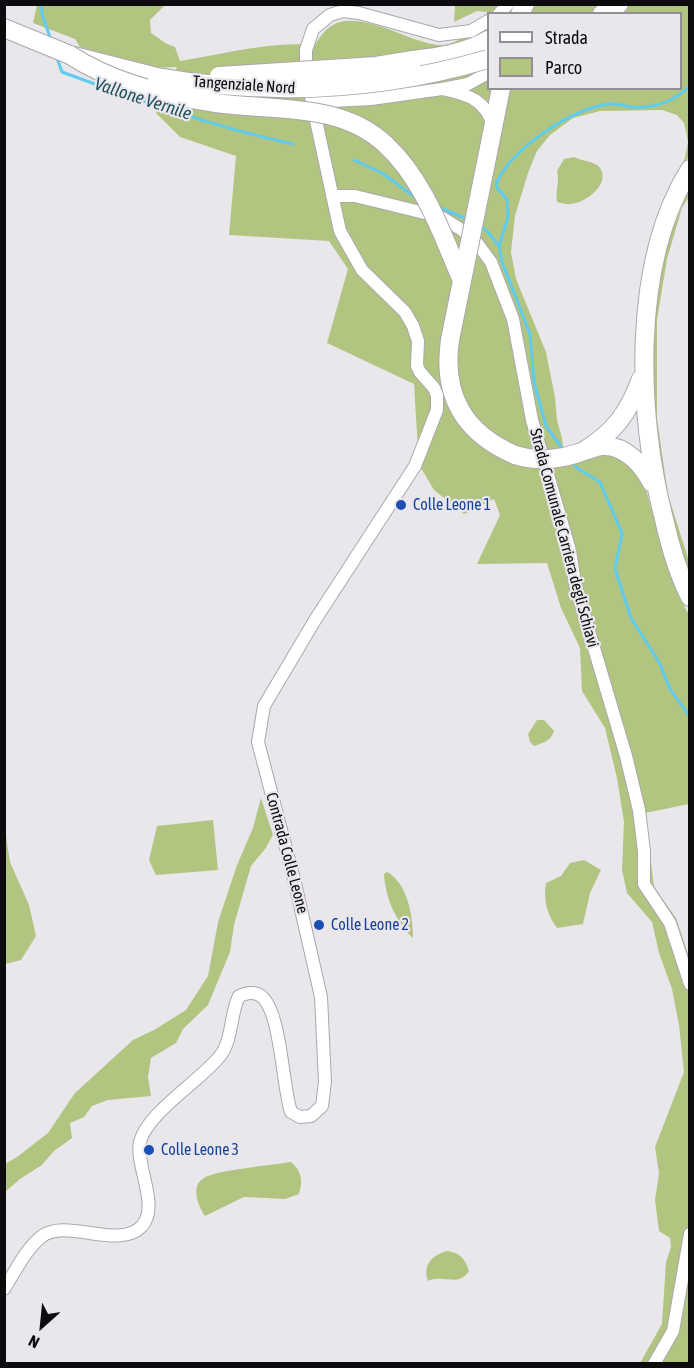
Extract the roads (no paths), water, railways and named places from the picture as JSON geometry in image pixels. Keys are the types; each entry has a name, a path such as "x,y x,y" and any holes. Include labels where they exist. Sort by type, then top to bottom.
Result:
{"main road":[{"path":"605,12 619,4"},
{"name":"Tangenziale Nord","path":"4,28 70,55 157,77 237,87 301,89 355,86 408,78 487,60"},
{"path":"157,77 285,73 376,66 435,57 478,46 487,41"},
{"path":"70,55 92,70 157,92 216,103 306,110 334,116 362,128 385,144 417,183 461,278"},
{"path":"501,90 450,340 448,376 453,393 470,425 498,448 526,458 550,460 604,445 632,456 642,466 657,491"},
{"path":"690,169 669,208 657,251 649,296 643,374 646,426 657,491 670,545 690,597"},
{"path":"584,451 602,439 626,413 643,374"}],"street":[{"name":"Contrada Colle Leone","path":"4,1289 29,1250 42,1235 61,1230 112,1235 129,1234 142,1226 149,1212 145,1177 140,1158 140,1142 146,1128 156,1115 209,1069 222,1053 229,1036 234,1006 239,996 249,992 259,994 269,1004 291,1112 300,1117 311,1116 322,1106 326,1082 321,997 295,883 258,742 264,706 315,620 415,466 437,410 437,395 417,366 418,341 414,326 405,312 362,270 340,231 312,102 306,68 306,50 313,29 330,15 342,11 359,13 439,35 471,31 487,22"},
{"path":"312,102 371,99 442,89 468,84 487,74"},
{"path":"442,89 468,94 477,100 484,107 491,135"},
{"name":"Strada Comunale Carriera degli Schiavi","path":"332,196 355,196 441,217 477,243 491,262 513,319 532,420 570,551 575,584 626,756 639,810 644,851 644,884 670,923 690,984"},
{"path":"654,1364 672,1331 690,1234"}],"waterway":[{"name":"Vallone Vernile","path":"41,4 51,40"},
{"name":"Vallone Vernile","path":"57,58 62,72 205,121 293,144"},
{"path":"499,246 508,217 507,199 496,184 504,170 529,144 561,122 594,107 612,104 631,107 655,105 670,100 690,86"},
{"name":"Vallone Vernile","path":"354,160 382,173 416,198"},
{"name":"Vallone Vernile","path":"436,206 469,220"},
{"path":"480,226 499,246 502,262 530,334 534,382 546,426 564,451"},
{"path":"572,461 577,468 600,482 622,533 615,569 631,618 659,662 670,689 690,717"}],"place":[{"name":"Colle Leone 1","path":"401,505"},
{"name":"Colle Leone 2","path":"319,925"},
{"name":"Colle Leone 3","path":"149,1150"}]}
